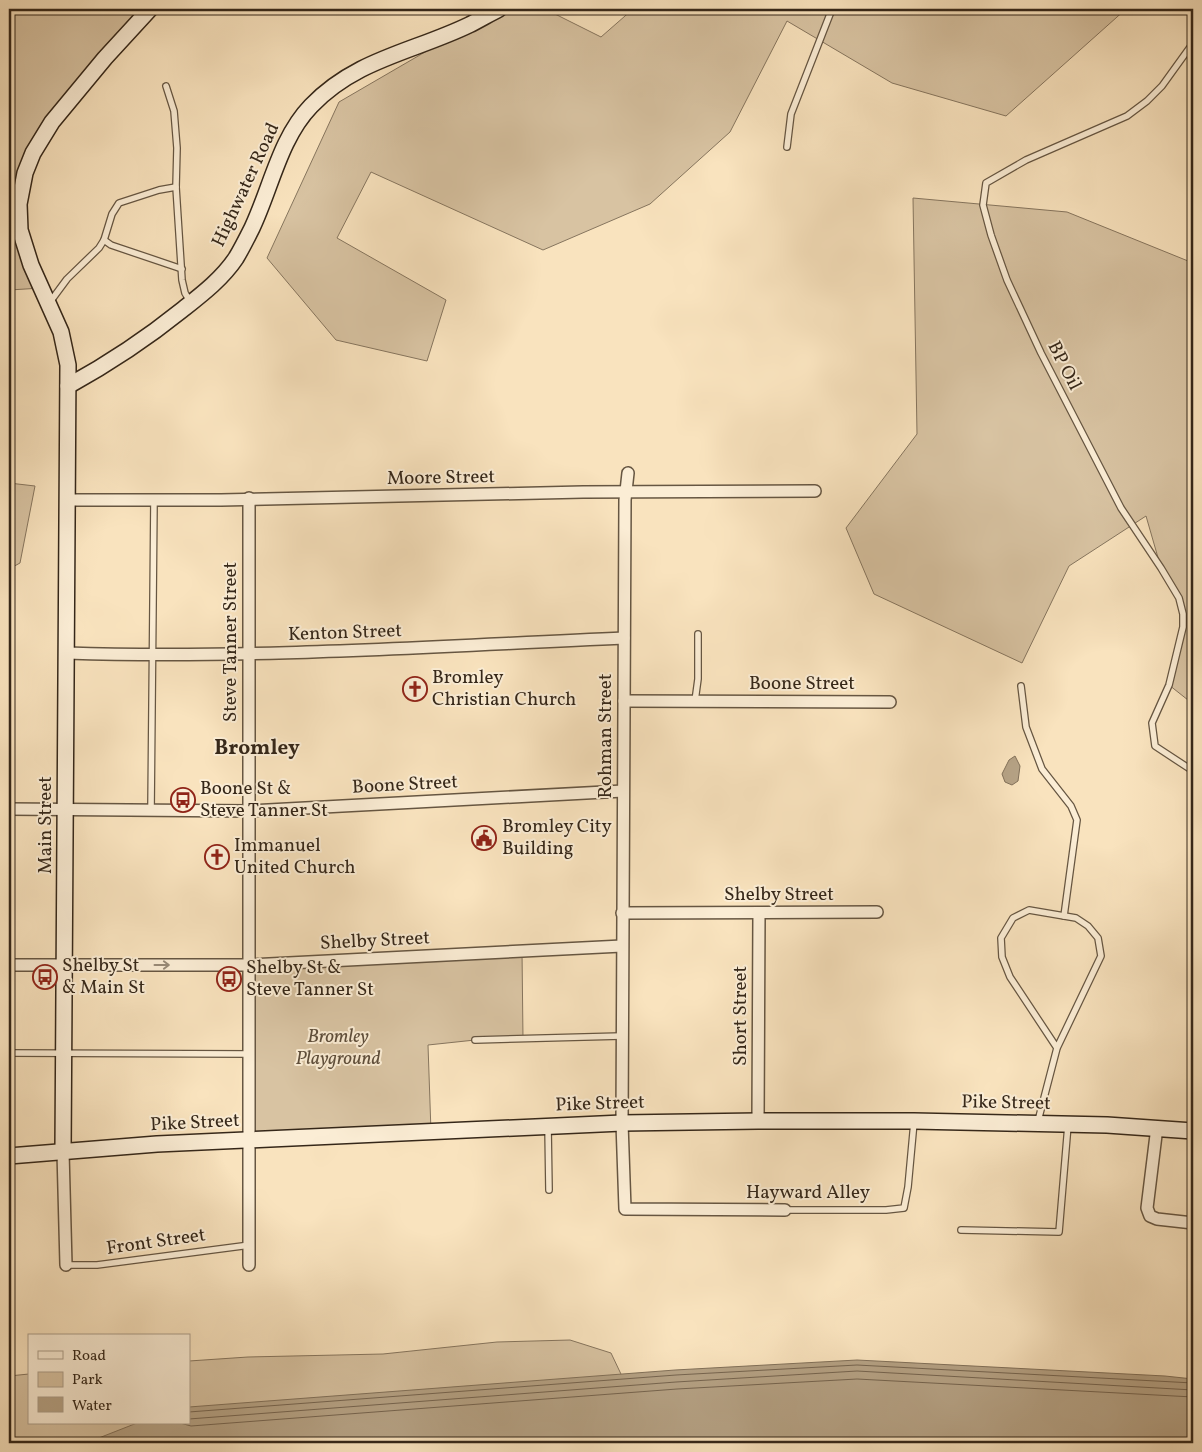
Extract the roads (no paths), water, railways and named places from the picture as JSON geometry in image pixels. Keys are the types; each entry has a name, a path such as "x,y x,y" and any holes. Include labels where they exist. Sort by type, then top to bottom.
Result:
{"street":[{"name":"Main Street","path":"66,1264 63,1152 68,365 65,348 49,303 31,265 20,230 19,204 33,153 52,122 104,58 150,9"},
{"name":"Highwater Road","path":"68,386 137,344 218,280 235,258 252,228 278,166 283,149 296,126 311,106 330,88 366,65 468,26 499,9"},
{"name":"Rohman Street","path":"626,1209 622,1123 622,913 624,638 626,492 628,473"},
{"name":"Moore Street","path":"67,500 221,500 626,492 815,491"},
{"name":"Steve Tanner Street","path":"249,498 249,1265"},
{"name":"Kenton Street","path":"67,653 152,655 248,654 624,638"},
{"name":"Boone Street","path":"624,702 890,702"},
{"name":"Boone Street","path":"9,809 248,811 623,791"},
{"name":"Short Street","path":"758,1121 760,912"},
{"name":"Shelby Street","path":"622,913 876,912"},
{"name":"Shelby Street","path":"9,965 250,965 622,946"},
{"name":"Pike Street","path":"9,1156 158,1144 622,1123 914,1121 1157,1127 1193,1131"},
{"path":"1157,1127 1147,1208 1150,1216 1157,1219 1193,1223"},
{"name":"Hayward Alley","path":"626,1209 785,1210"}],"lane":[{"path":"787,147 790,114 832,9"},
{"name":"BP Oil","path":"1193,43 1162,86 1147,101 1127,116 1026,160 986,183 983,205 991,235 1008,280 1041,353 1121,508 1161,568 1178,598 1183,614 1183,627 1169,685 1152,723 1155,746 1193,771"},
{"path":"166,86 174,111 177,148 176,187 184,293 191,303"},
{"path":"49,303 67,279 99,248 104,240 112,214 119,203 159,190 176,187"},
{"path":"104,240 111,245 182,269"},
{"path":"151,810 154,500"},
{"path":"695,701 698,679 698,634"},
{"path":"1021,686 1026,727 1042,769 1071,806 1077,820 1064,916"},
{"path":"1037,1123 1057,1048 1101,956 1098,938 1088,926 1076,918 1029,910 1013,918 1001,938 1002,957 1010,977 1057,1048"},
{"path":"475,1040 622,1036"},
{"path":"9,1053 249,1054"},
{"name":"Hayward Alley","path":"785,1210 886,1210 904,1208 908,1187 914,1121"},
{"path":"962,1230 1059,1232 1068,1124"},
{"path":"548,1126 549,1190"},
{"name":"Front Street","path":"66,1264 97,1266 250,1245"}],"water":[{"path":"1015,756 1020,766 1018,781 1012,785 1005,782 1002,774 1009,760"},
{"path":"857,1360 1193,1379 1193,1443 86,1443 134,1424 190,1424 190,1407 675,1370"}],"place":[{"name":"Bromley Christian Church","path":"415,689"},
{"name":"Boone St & Steve Tanner St","path":"183,800"},
{"name":"Bromley City Building","path":"484,838"},
{"name":"Immanuel United Church","path":"217,857"},
{"name":"Shelby St & Main St","path":"45,977"},
{"name":"Shelby St & Steve Tanner St","path":"229,979"}],"district":[{"name":"Bromley","path":"257,748"}],"park label":[{"name":"Bromley Playground","path":"338,1048"}]}
